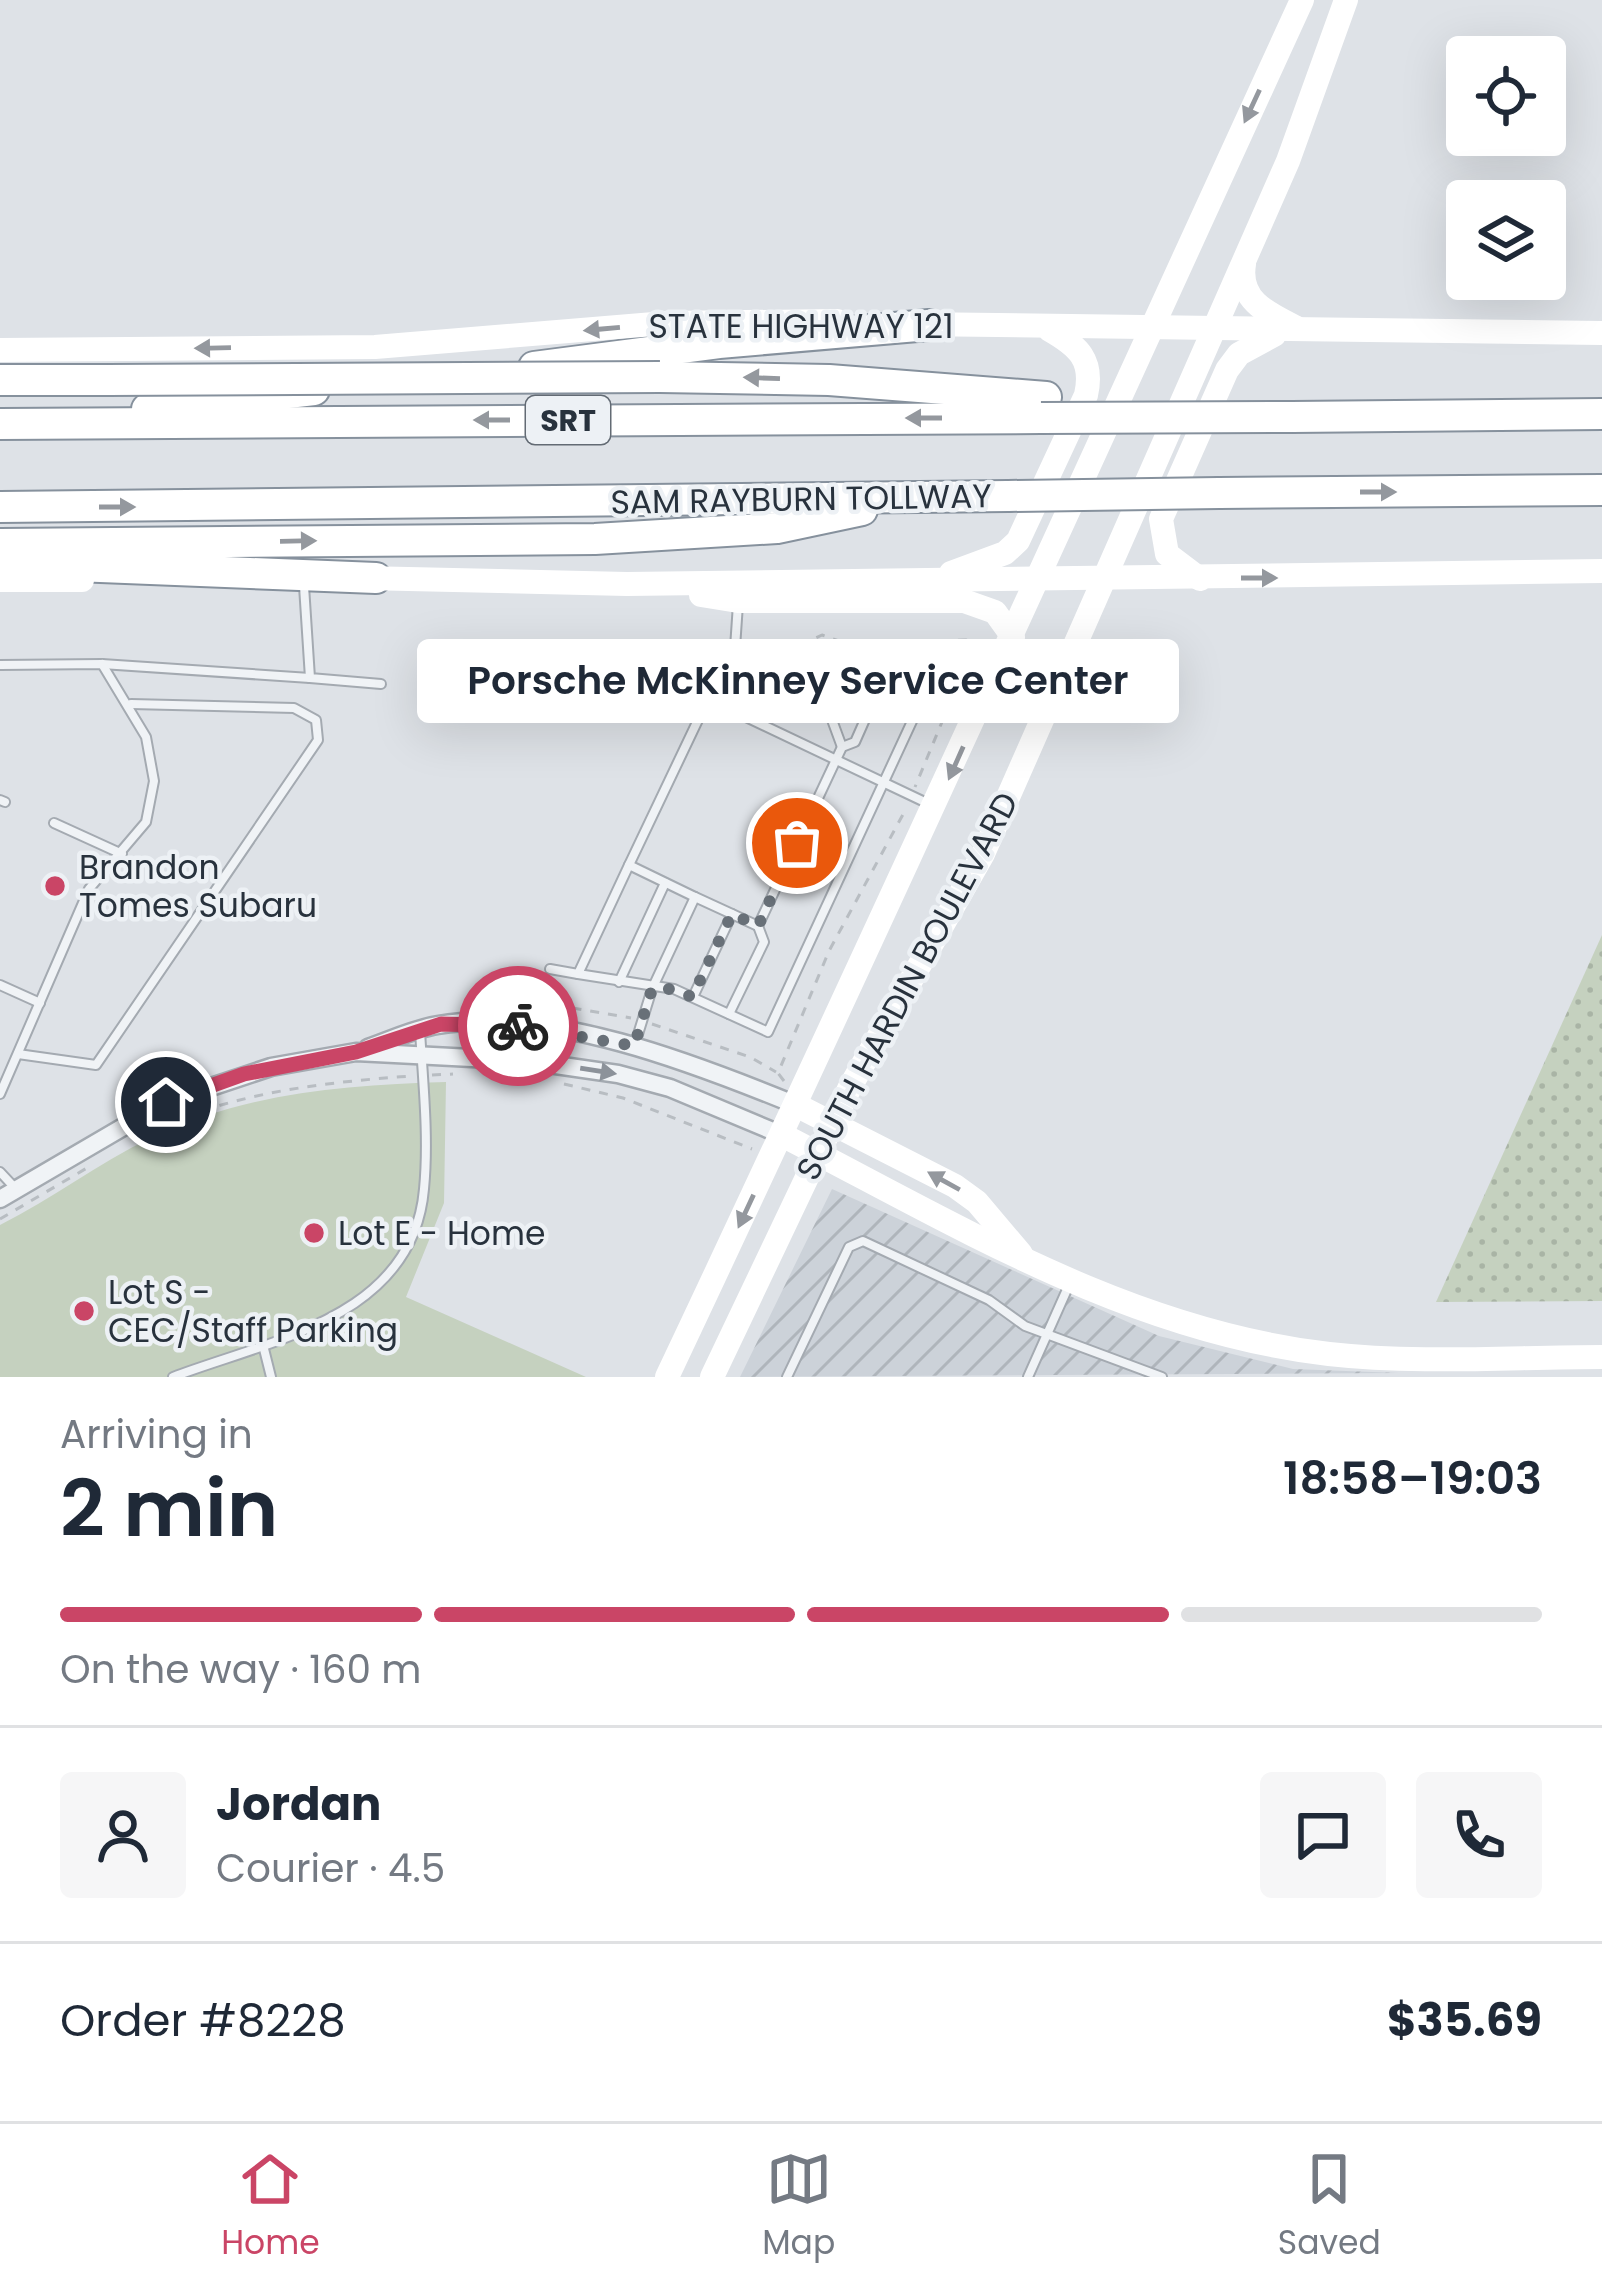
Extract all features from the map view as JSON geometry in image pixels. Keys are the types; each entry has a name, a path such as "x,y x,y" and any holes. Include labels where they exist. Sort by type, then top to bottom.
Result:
{"highway":[{"path":"95,424 168,403 929,325"},
{"path":"0,380 829,380 1122,415 1602,414"},
{"name":"SRT","path":"0,424 1044,407"},
{"name":"SAM RAYBURN TOLLWAY","path":"0,507 1602,490"},
{"path":"0,544 672,535 777,527 936,496"},
{"path":"0,563 376,578"}],"main road":[{"name":"SOUTH HARDIN BOULEVARD","path":"667,1377 936,807 1148,328 1302,0"},
{"name":"SOUTH HARDIN BOULEVARD","path":"712,1377 832,1124 965,890 1288,161 1346,0"},
{"path":"1244,263 1242,283 1250,299 1292,331"},
{"name":"STATE HIGHWAY 121","path":"0,350 375,346 780,320 1049,329 1602,332"},
{"path":"932,580 1004,553 1027,525 1089,379 1083,354 1049,329"},
{"path":"1200,579 1167,554 1161,518 1227,370 1255,343 1292,331"},
{"path":"0,580 376,578 627,584 1602,571"},
{"path":"627,584 738,601 964,601 995,612 1012,637"},
{"path":"796,1105 955,1186 976,1202 1027,1261"},
{"path":"782,1135 1071,1282 1178,1322 1328,1365 1602,1357"}],"street":[{"path":"8,1194 138,1116 192,1091 271,1067 356,1052 420,1030 499,1025 634,1046 796,1105"},
{"path":"356,1052 528,1061 618,1074 670,1088 782,1135"}],"lane":[{"path":"303,578 310,678"},
{"path":"578,974 708,699 733,677 738,601"},
{"path":"0,1094 89,889 146,822 154,781 146,737 131,704 102,664"},
{"path":"0,665 102,664 381,685"},
{"path":"550,969 674,989 767,1032 926,691 924,681 733,677"},
{"path":"770,681 828,709 842,747"},
{"path":"758,926 842,747 855,742 882,681"},
{"path":"708,699 936,807"},
{"path":"17,1054 96,1065 318,740 316,721 294,708 131,704"},
{"path":"55,823 122,854"},
{"path":"629,865 758,926 764,942 729,1014"},
{"path":"619,982 665,883"},
{"path":"634,1046 652,989 694,897"},
{"path":"692,997 732,914"},
{"path":"0,986 40,1003"},
{"path":"173,1377 345,1312 370,1296 393,1269 424,1190 420,1030"},
{"path":"0,1172 8,1194"},
{"path":"787,1377 849,1247 863,1241 989,1300 1025,1326 1162,1377"},
{"path":"1028,1377 1071,1282"},
{"path":"262,1345 271,1377"}],"path":[{"path":"537,1002 642,1021 750,1057 778,1073"}],"shaded area":[{"path":"832,1189 1159,1336 1293,1369 1399,1373 740,1377"}],"green space":[{"path":"1602,935 1602,1301 1436,1302"},
{"path":"446,1082 444,1203 406,1297 586,1377 0,1377 0,1225 131,1148 222,1111 332,1089"}],"way so far":[{"path":"518,1026 634,1046 652,989 674,989 692,997 732,914 758,926 797,843"}],"place":[{"name":"Porsche McKinney Service Center","path":"797,843"},
{"name":"Brandon Tomes Subaru","path":"55,886"},
{"name":"Lot E - Home","path":"314,1233"},
{"name":"Lot S - CEC/Staff Parking","path":"84,1311"}],"route":[{"path":"166,1102 244,1074 356,1052 441,1024 518,1026"}]}
